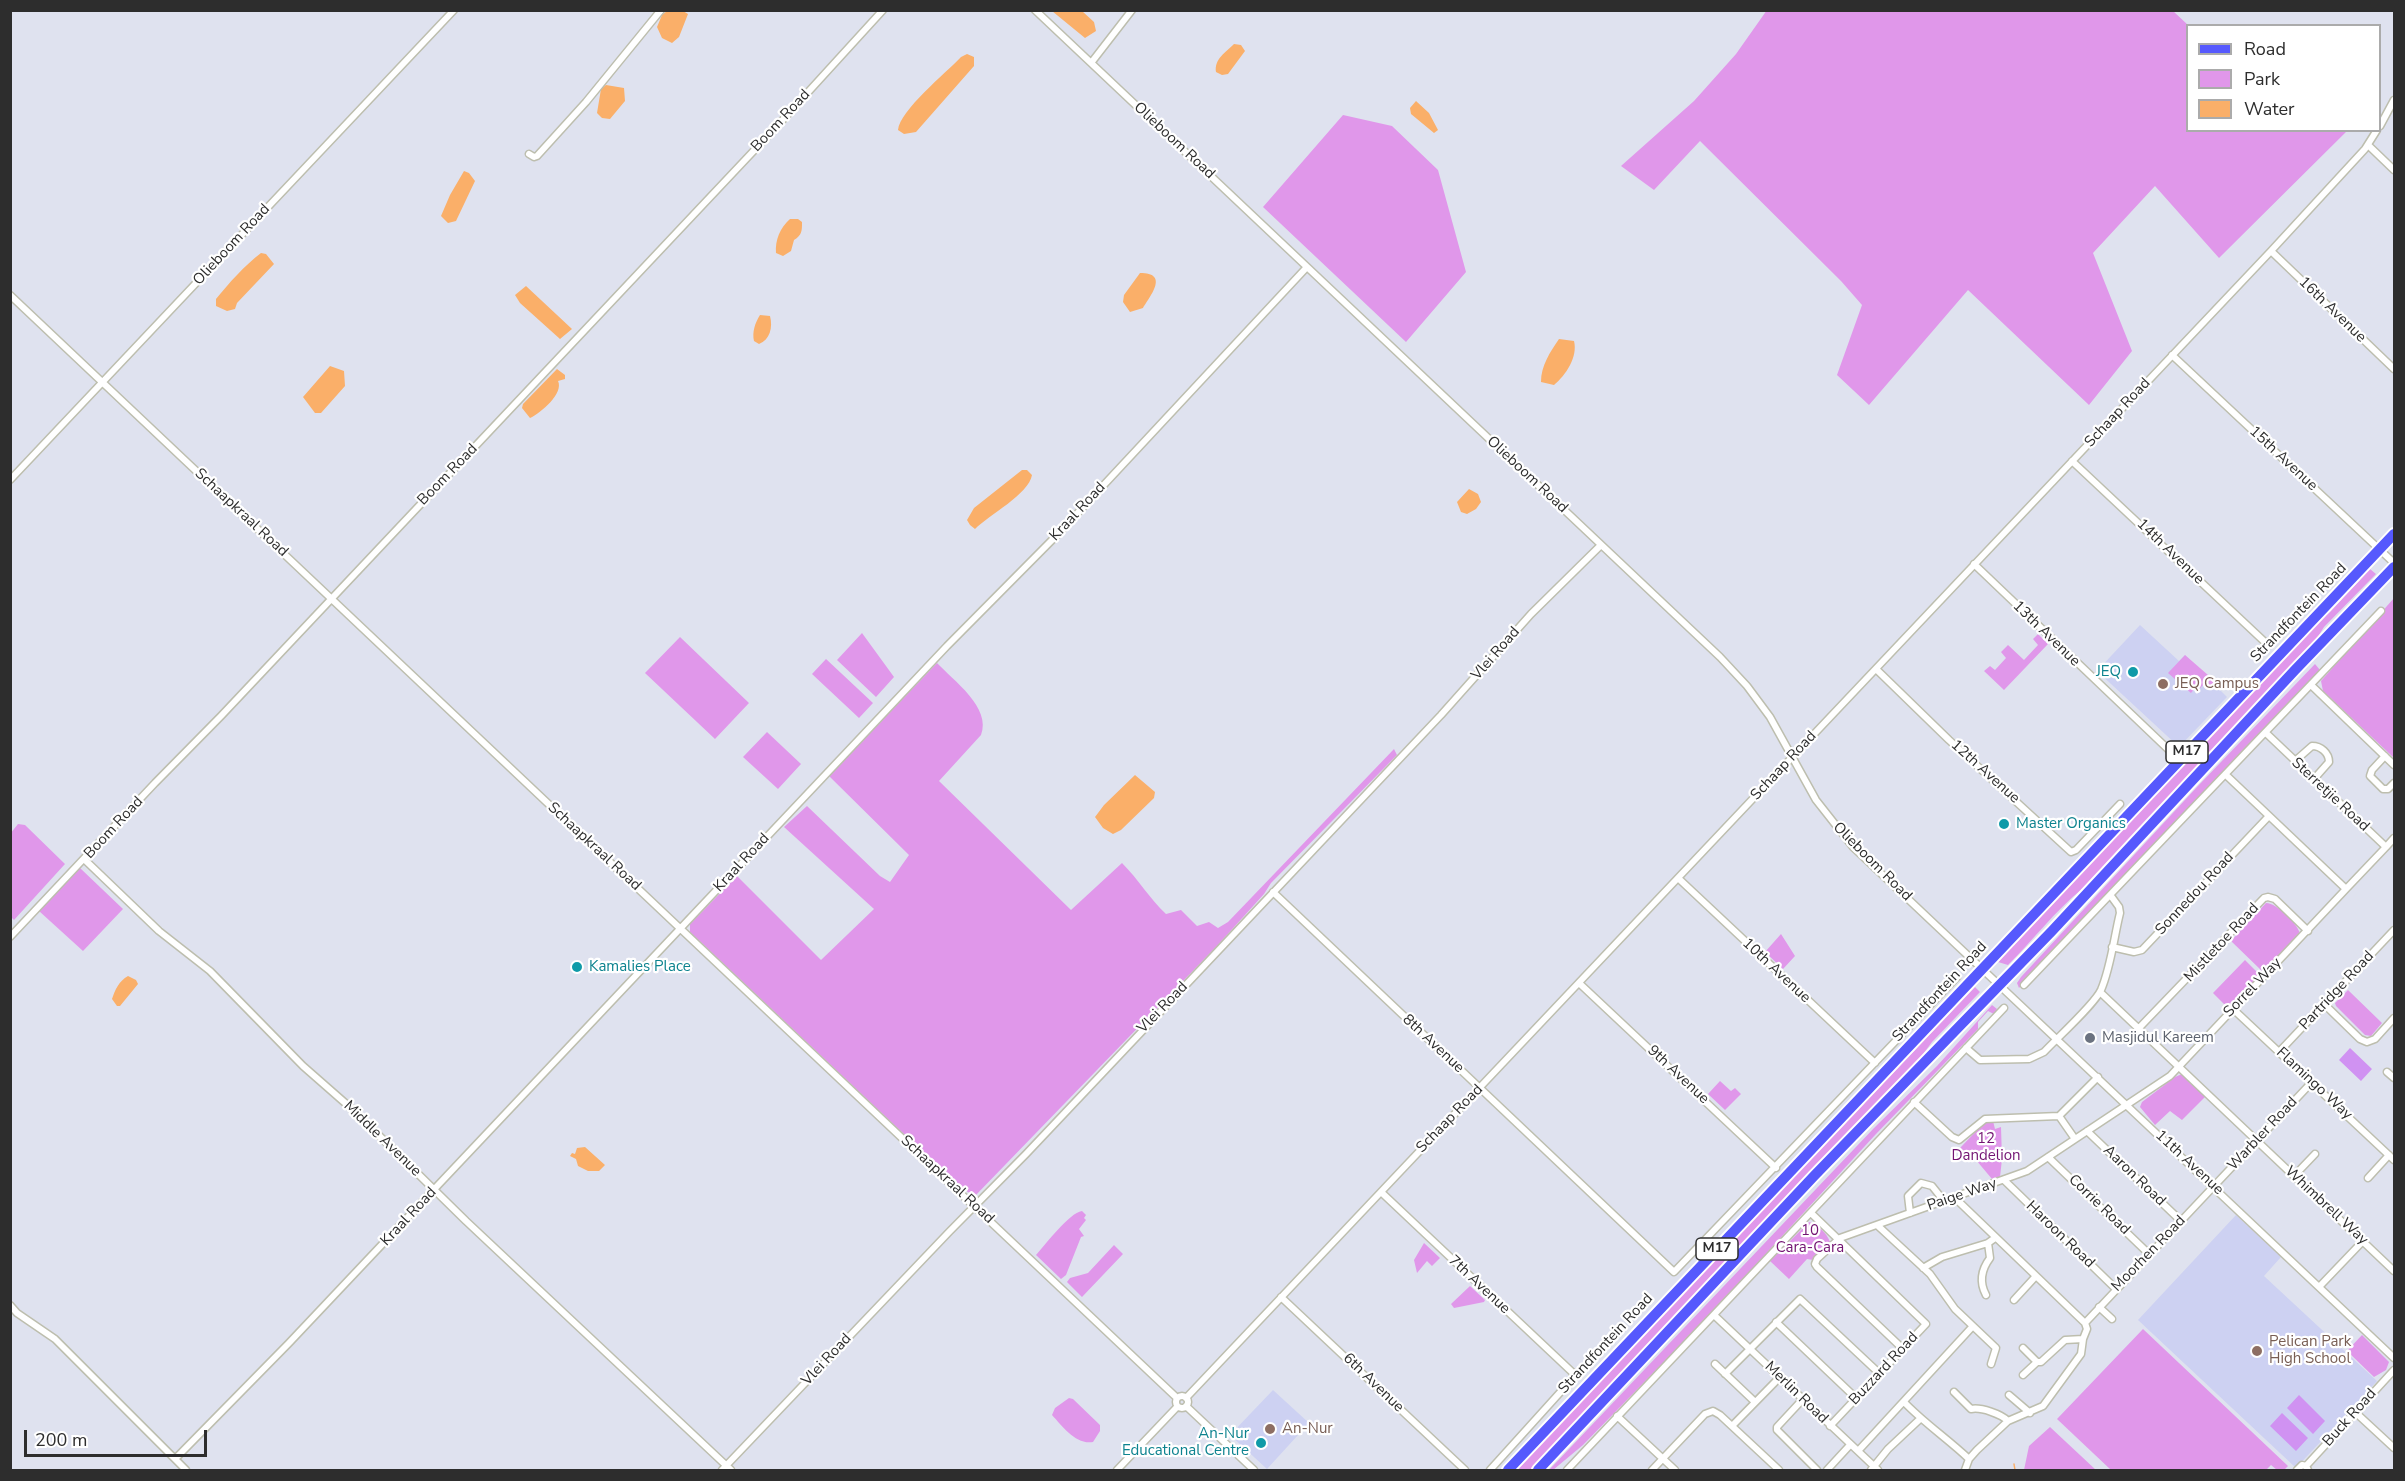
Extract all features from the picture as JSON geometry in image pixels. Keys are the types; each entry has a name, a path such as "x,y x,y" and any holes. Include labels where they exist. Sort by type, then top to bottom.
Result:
{"main road":[{"name":"Strandfontein Road","path":"1508,1470 2394,534"},
{"name":"M17","path":"1538,1470 1814,1176 2001,984 2394,565"}],"street":[{"name":"Olieboom Road","path":"10,480 454,10"},
{"path":"529,154 536,157 586,102 661,10"},
{"name":"Boom Road","path":"10,937 779,124 883,10"},
{"name":"Olieboom Road","path":"1035,10 1738,675 1770,717 1816,800 1853,847 1983,968"},
{"path":"1090,63 1132,10"},
{"path":"2381,123 2394,100"},
{"name":"Schaap Road","path":"1186,1398 2271,251 2368,145 2376,132"},
{"path":"2368,145 2394,170"},
{"name":"16th Avenue","path":"2271,251 2394,369"},
{"name":"Kraal Road","path":"176,1458 435,1189 947,646 1064,527 1307,267"},
{"name":"Schaapkraal Road","path":"10,295 1177,1398"},
{"name":"15th Avenue","path":"2172,355 2380,549 2394,565"},
{"name":"14th Avenue","path":"2072,461 2268,645"},
{"name":"Vlei Road","path":"727,1469 1466,688 1539,605 1602,545"},
{"name":"13th Avenue","path":"1974,564 2171,752"},
{"path":"2024,985 2381,611"},
{"name":"12th Avenue","path":"1875,669 2071,852 2076,850 2120,804"},
{"path":"2311,685 2394,765"},
{"name":"Sterretjie Road","path":"2266,733 2386,847"},
{"path":"2295,761 2312,746 2319,747 2326,753 2329,762 2314,779"},
{"path":"2385,756 2372,770 2370,776 2383,789 2388,789 2394,783"},
{"path":"2226,775 2346,890"},
{"name":"Sonnedou Road","path":"2112,947 2134,952 2142,950 2269,816"},
{"path":"2386,847 2394,838"},
{"name":"Sorrel Way","path":"2128,1105 2163,1082 2179,1066 2386,847"},
{"name":"Middle Avenue","path":"84,859 159,931 210,971 303,1066 361,1117 727,1469"},
{"name":"10th Avenue","path":"1678,878 1875,1063"},
{"name":"8th Avenue","path":"1273,892 1674,1272 1776,1168"},
{"path":"1966,1048 1980,1060 2029,1059 2044,1052 2100,992 2120,913 2119,907 2111,896"},
{"name":"Mistletoe Road","path":"2139,1028 2264,898 2275,899 2308,931"},
{"name":"Partridge Road","path":"2279,1052 2394,930"},
{"name":"11th Avenue","path":"1983,968 2394,1358"},
{"path":"1776,1168 1957,977"},
{"name":"9th Avenue","path":"1579,983 1776,1168"},
{"name":"Whimbrell Way","path":"2100,992 2394,1271"},
{"path":"2324,1004 2360,1039 2367,1042 2375,1039 2394,1018"},
{"path":"1567,1470 2004,1008"},
{"name":"Flamingo Way","path":"2233,1009 2392,1158"},
{"path":"2387,1072 2394,1078"},
{"path":"1914,1102 1952,1137 1959,1140 1985,1119 2059,1116 2098,1077"},
{"name":"Warbler Road","path":"2214,1186 2312,1082"},
{"name":"Paige Way","path":"1837,1239 2027,1171 2128,1105"},
{"path":"2059,1116 2075,1139"},
{"name":"Aaron Road","path":"2088,1131 2181,1221"},
{"path":"2294,1176 2314,1154"},
{"name":"Corrie Road","path":"2048,1157 2149,1254"},
{"path":"2368,1178 2392,1158"},
{"name":"Haroon Road","path":"2004,1180 2116,1289"},
{"path":"1910,1213 1908,1196 1921,1183 1932,1186 1944,1201"},
{"name":"Moorhen Road","path":"2085,1323 2214,1186"},
{"name":"7th Avenue","path":"1381,1192 1572,1372 1574,1380 1490,1470"},
{"path":"1955,1198 2085,1323 2087,1329 2081,1354 2043,1406 2008,1421 1969,1459 1965,1470"},
{"name":"Buzzard Road","path":"1811,1213 1926,1324 1830,1426"},
{"path":"1877,1225 1923,1268 1955,1309 1998,1347 1991,1364"},
{"path":"1923,1268 1942,1257 1988,1243 1995,1238"},
{"path":"1837,1239 1817,1259 1815,1264 1903,1349"},
{"path":"2319,1287 2363,1241"},
{"path":"1986,1295 1982,1281 1984,1267 1990,1258 1988,1243"},
{"path":"2014,1300 2036,1276"},
{"name":"6th Avenue","path":"1281,1297 1465,1470"},
{"path":"1725,1374 1800,1299 1880,1374"},
{"path":"10,1305 17,1313 55,1339 186,1470"},
{"path":"2099,1307 2112,1319"},
{"name":"Merlin Road","path":"1715,1316 1875,1469"},
{"path":"1776,1322 1857,1398"},
{"path":"1858,1451 1973,1326"},
{"path":"2023,1374 2037,1362 2041,1363 2066,1339 2083,1339"},
{"path":"2023,1348 2037,1362"},
{"path":"1715,1364 1755,1402"},
{"name":"Buck Road","path":"2307,1468 2394,1370"},
{"path":"1732,1426 1780,1377"},
{"path":"1954,1392 1971,1410 1979,1408 1986,1412 2001,1414 2008,1421"},
{"path":"2009,1395 2030,1413"},
{"path":"1117,1470 1177,1407 1177,1398 1186,1398 1186,1406 1254,1470"},
{"path":"1803,1400 1777,1427 1777,1430 1817,1470"},
{"path":"1904,1402 1920,1419 1969,1459"},
{"path":"1177,1407 1186,1406"},
{"path":"1652,1470 1705,1414 1713,1411 1779,1470"},
{"path":"2355,1412 2394,1448"},
{"path":"1617,1416 1675,1470"},
{"path":"1875,1469 1888,1449 1920,1419"},
{"path":"1827,1470 1851,1445"},
{"path":"2297,1470 2300,1465 2307,1468"}],"shaded area":[{"name":"JEQ Campus","path":"2140,625 2179,661 2185,655 2227,697 2179,747 2097,671"},
{"path":"2350,1048 2372,1069 2361,1081 2339,1060"},
{"name":"Pelican Park High School","path":"2236,1215 2281,1257 2264,1276 2377,1381 2296,1468 2138,1320"},
{"name":"An-Nur","path":"1273,1390 1309,1423 1267,1469 1230,1435"},
{"path":"2299,1395 2325,1421 2313,1434 2287,1408"},
{"path":"2282,1413 2308,1438 2296,1451 2270,1426"}],"green space":[{"path":"1767,10 2173,11 2187,24 2186,132 2346,132 2219,258 2155,186 2093,253 2132,351 2089,405 1968,290 1869,405 1837,375 1862,305 1841,281 1700,141 1654,190 1621,166 1694,101 1736,54"},
{"path":"1343,115 1392,126 1438,170 1466,272 1406,342 1263,207"},
{"path":"2370,569 2376,574 2324,627 2312,646 2082,889 2053,916 2008,965 1998,962 2312,627 2330,612"},
{"path":"2394,598 2394,758 2323,691 2321,681"},
{"path":"862,633 894,677 876,697 837,660"},
{"path":"2038,634 2048,644 2004,690 1984,671 1990,666 1995,670 2006,658 2001,652 2008,645 2024,660 2038,645 2033,639"},
{"path":"680,637 749,703 715,739 645,673"},
{"path":"2185,655 2216,682 2209,690 2203,685 2198,690 2195,688 2191,693 2168,673"},
{"path":"826,659 873,703 859,718 812,674"},
{"path":"937,663 969,695 981,715 983,725 981,735 939,781 1071,910 1122,863 1166,914 1181,910 1197,926 1209,922 1218,928 1228,922 1394,749 1397,755 1271,883 1264,894 1217,946 975,1196 961,1188 690,932 690,924 737,876 821,960 874,909 784,827 807,806 880,876 890,882 909,855 829,776"},
{"path":"2315,664 2320,670 2019,988 2017,983 2021,977 2196,788"},
{"path":"767,732 801,764 778,789 743,757"},
{"path":"18,824 25,825 65,864 14,920 10,916 10,834"},
{"path":"80,868 123,909 83,951 39,911"},
{"path":"2266,903 2276,906 2286,914 2300,933 2263,972 2231,941"},
{"path":"1781,934 1795,956 1783,969 1765,952"},
{"path":"2245,960 2260,975 2228,1008 2213,993"},
{"path":"1975,987 1980,992 1932,1042 1918,1061 1532,1470 1514,1470"},
{"path":"2348,990 2382,1023 2371,1036 2365,1035 2336,1006 2335,1003"},
{"path":"1992,1005 1997,1009 1994,1014 1988,1011 1978,1022 1978,1029 1876,1134 1706,1319 1583,1445 1553,1470 1549,1470 1874,1128 1937,1066"},
{"path":"2182,1074 2205,1097 2182,1120 2170,1111 2155,1125 2140,1107 2142,1102"},
{"path":"1720,1081 1731,1091 1735,1088 1741,1094 1725,1110 1708,1094"},
{"name":"12 Dandelion","path":"1993,1121 1995,1129 2001,1127 2002,1159 2000,1177 1992,1179 1971,1154 1964,1154 1960,1148 1983,1124"},
{"path":"1082,1211 1086,1215 1084,1218 1086,1220 1079,1229 1084,1236 1081,1237 1066,1275 1061,1279 1036,1255 1064,1223"},
{"name":"10 Cara-Cara","path":"1809,1222 1822,1230 1830,1242 1813,1260 1807,1259 1789,1279 1770,1261"},
{"path":"1424,1243 1440,1258 1432,1266 1427,1261 1417,1273 1414,1260"},
{"path":"1114,1245 1123,1254 1082,1297 1067,1282 1070,1278 1088,1273"},
{"path":"1470,1286 1485,1300 1484,1302 1454,1308 1451,1304"},
{"path":"2143,1329 2288,1466 2284,1470 2277,1470 2271,1465 2266,1470 2111,1470 2057,1419"},
{"path":"2362,1335 2389,1362 2386,1370 2374,1377 2347,1351"},
{"path":"1069,1398 1073,1399 1100,1425 1100,1431 1093,1442 1075,1438 1052,1415 1055,1408"},
{"path":"2050,1427 2096,1470 2024,1470 2029,1446"}],"water":[{"path":"667,11 683,11 688,14 679,37 672,43 662,38 657,27 662,15"},
{"path":"1052,11 1082,11 1094,22 1096,31 1085,38"},
{"path":"1234,44 1241,45 1245,51 1228,74 1222,75 1216,72 1217,63"},
{"path":"967,54 974,57 974,66 916,132 904,134 898,130 915,102 961,57"},
{"path":"606,85 624,88 625,101 610,119 602,118 597,113 601,89"},
{"path":"1416,101 1429,113 1438,130 1434,133 1411,114 1410,108"},
{"path":"464,171 469,173 475,181 456,221 448,223 441,216"},
{"path":"790,219 798,219 802,222 802,230 794,240 791,251 783,256 776,253 776,243 781,230"},
{"path":"261,253 266,254 274,264 237,303 235,309 227,311 216,306 216,299 221,293"},
{"path":"1140,273 1154,277 1155,286 1143,308 1130,312 1123,302 1124,295"},
{"path":"526,286 572,329 560,339 520,303 515,295"},
{"path":"760,315 770,316 771,324 770,333 759,344 754,341 753,334"},
{"path":"1559,339 1574,341 1573,359 1567,371 1554,385 1541,382 1544,365"},
{"path":"330,366 344,371 345,386 321,413 315,413 303,397"},
{"path":"557,369 565,375 565,379 558,381 559,386 555,397 540,412 530,418 522,408 523,404"},
{"path":"1022,470 1027,470 1032,475 1024,489 975,529 970,525 967,520 974,508"},
{"path":"1469,489 1478,494 1481,502 1476,509 1467,514 1461,512 1457,502"},
{"path":"1135,775 1155,792 1154,798 1121,830 1113,834 1103,828 1095,817"},
{"path":"128,976 136,980 138,984 120,1006 117,1006 112,999 113,996 120,983"},
{"path":"585,1147 605,1165 599,1171 588,1171 578,1166 576,1159 570,1156 572,1153 575,1154 577,1148"}],"waterway":[{"path":"2014,1464 2015,1470"}],"place":[{"name":"JEQ","path":"2133,672"},
{"name":"JEQ Campus","path":"2163,684"},
{"name":"Master Organics","path":"2004,824"},
{"name":"Kamalies Place","path":"577,967"},
{"name":"Masjidul Kareem","path":"2090,1038"},
{"name":"Pelican Park High School","path":"2257,1351"},
{"name":"An-Nur","path":"1270,1429"},
{"name":"An-Nur Educational Centre","path":"1261,1443"}]}
